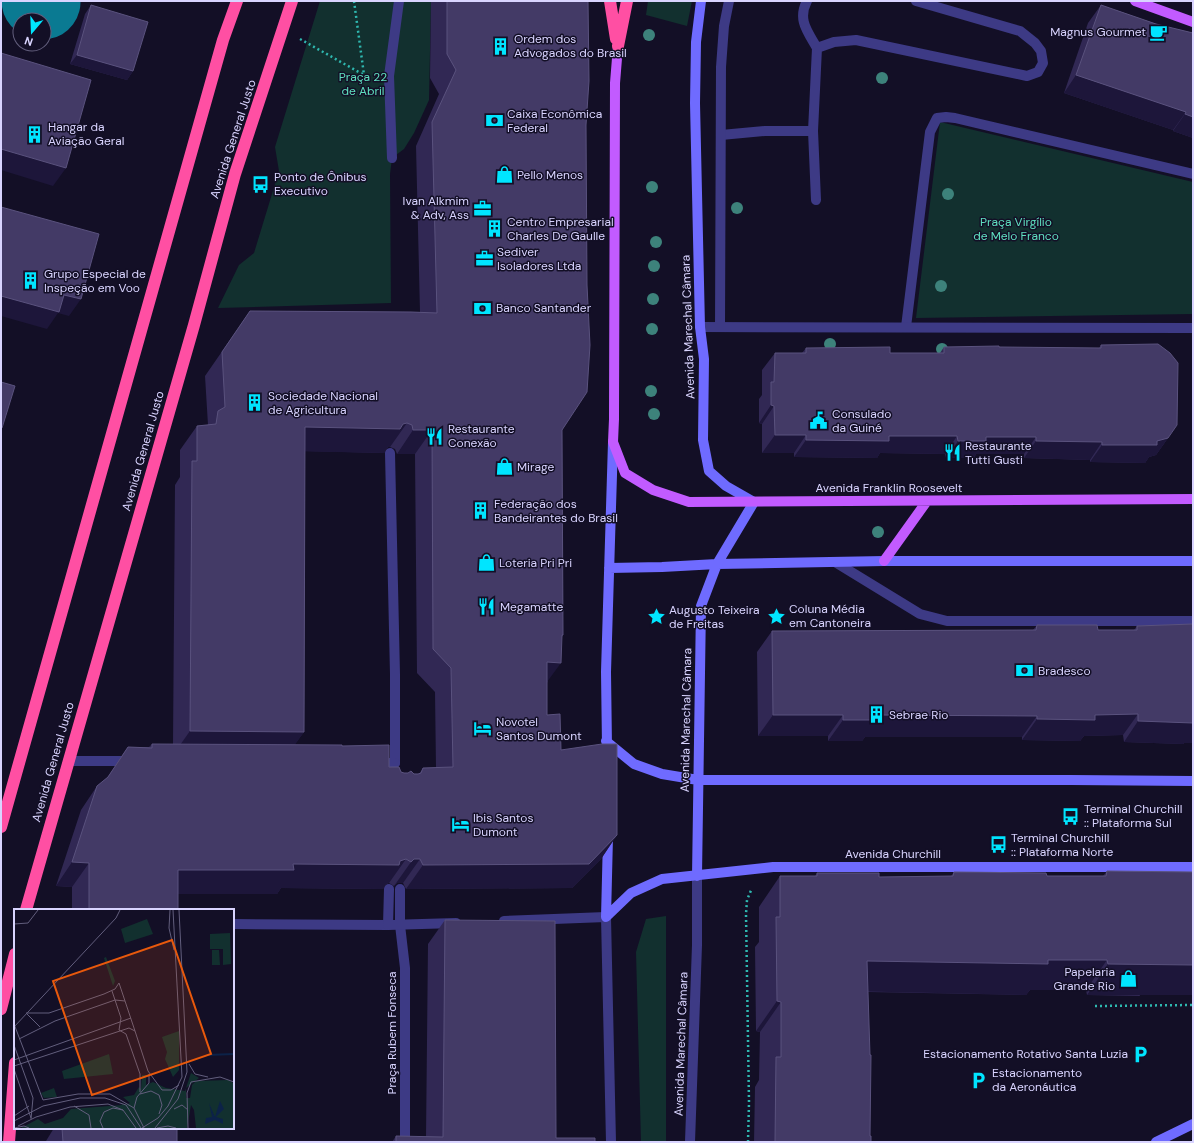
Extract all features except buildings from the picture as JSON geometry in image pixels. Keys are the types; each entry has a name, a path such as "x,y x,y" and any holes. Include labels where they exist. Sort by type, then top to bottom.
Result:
{"highway":[{"path":"223,40 228,1"},
{"path":"1,827 223,40 237,1"},
{"name":"Avenida General Justo","path":"26,909 194,325 235,174 292,1"},
{"path":"610,1 618,46"},
{"path":"618,46 627,1"},
{"path":"1,1009 14,958"},
{"path":"9,1142 14,1076"}],"main road":[{"path":"1135,1 1193,22"},
{"path":"613,442 615,83 618,46"},
{"name":"Avenida Franklin Roosevelt","path":"613,442 624,473 652,490 689,502 1193,499"},
{"path":"884,561 927,501"}],"street":[{"path":"392,158 389,76 399,1"},
{"name":"Avenida Marechal Câmara","path":"690,1142 697,945 701,606 717,564 754,502 726,486 709,471 703,440 704,359 700,327 695,103 696,42 701,1"},
{"path":"720,327 722,48 724,26 729,1"},
{"path":"807,1 803,8 802,20 817,48 813,130 816,200"},
{"path":"817,48 834,42 856,40 1027,76 1038,72 1043,63 1041,51 1035,43 1020,31 916,1"},
{"path":"906,327 930,132 937,118 955,118 1193,174"},
{"path":"721,135 765,131 813,130"},
{"path":"700,327 1193,328"},
{"path":"607,756 606,672 613,442"},
{"path":"363,763 395,768 395,674 390,454"},
{"path":"609,568 717,564 884,561 1193,561"},
{"path":"835,562 920,614 947,621 1193,621"},
{"path":"606,740 634,764 662,774 698,780 1193,781"},
{"path":"68,761 140,761"},
{"path":"608,824 606,917 611,1142"},
{"name":"Avenida Churchill","path":"606,917 631,893 662,878 697,876 773,867 1193,867"},
{"path":"388,925 389,889"},
{"name":"Praça Rubem Fonseca","path":"400,889 400,925 405,968 405,1142"},
{"path":"495,922 606,917"},
{"path":"234,924 400,925 463,923"},
{"path":"1156,1142 1193,1124"}],"path":[{"path":"283,29 364,75 354,1"},
{"path":"748,1142 749,1103 746,914 747,900 752,888"},
{"path":"1095,1006 1193,1005"}],"green space":[{"name":"Praça 22 de Abril","path":"320,1 431,1 429,100 414,133 404,149 392,158 390,174 391,303 218,308 239,265 254,253 279,171 275,147"},
{"path":"648,1 692,1 687,26 646,15"},
{"name":"Praça Virgílio de Melo Franco","path":"940,122 1193,182 1193,314 916,318"},
{"path":"666,916 666,1142 641,1142 636,952 646,919"}],"taxiway":[{"path":"39,1 43,2"}],"place":[{"name":"Magnus Gourmet","path":"1159,32"},
{"name":"Ordem dos Advogados do Brasil","path":"501,46"},
{"name":"Caixa Econômica Federal","path":"494,121"},
{"name":"Hangar da Aviação Geral","path":"35,134"},
{"name":"Pello Menos","path":"504,175"},
{"name":"Ponto de Ônibus Executivo","path":"261,184"},
{"name":"Ivan Alkmim & Adv, Ass","path":"482,208"},
{"name":"Centro Empresarial Charles De Gaulle","path":"494,229"},
{"name":"Sediver Isoladores Ltda","path":"484,259"},
{"name":"Grupo Especial de Inspeção em Voo","path":"31,281"},
{"name":"Banco Santander","path":"483,308"},
{"name":"Sociedade Nacional de Agricultura","path":"255,403"},
{"name":"Consulado da Guiné","path":"819,421"},
{"name":"Restaurante Conexão","path":"435,436"},
{"name":"Restaurante Tutti Gusti","path":"952,453"},
{"name":"Mirage","path":"504,467"},
{"name":"Federação dos Bandeirantes do Brasil","path":"481,511"},
{"name":"Loteria Pri Pri","path":"486,563"},
{"name":"Megamatte","path":"487,607"},
{"name":"Coluna Média em Cantoneira","path":"776,616"},
{"name":"Augusto Teixeira de Freitas","path":"656,617"},
{"name":"Bradesco","path":"1025,671"},
{"name":"Sebrae Rio","path":"876,715"},
{"name":"Novotel Santos Dumont","path":"483,729"},
{"name":"Terminal Churchill :: Plataforma Sul","path":"1071,816"},
{"name":"Ibis Santos Dumont","path":"460,825"},
{"name":"Terminal Churchill :: Plataforma Norte","path":"998,845"},
{"name":"Papelaria Grande Rio","path":"1128,979"},
{"name":"Estacionamento Rotativo Santa Luzia","path":"1141,1054"},
{"name":"Estacionamento da Aeronáutica","path":"979,1080"}]}
